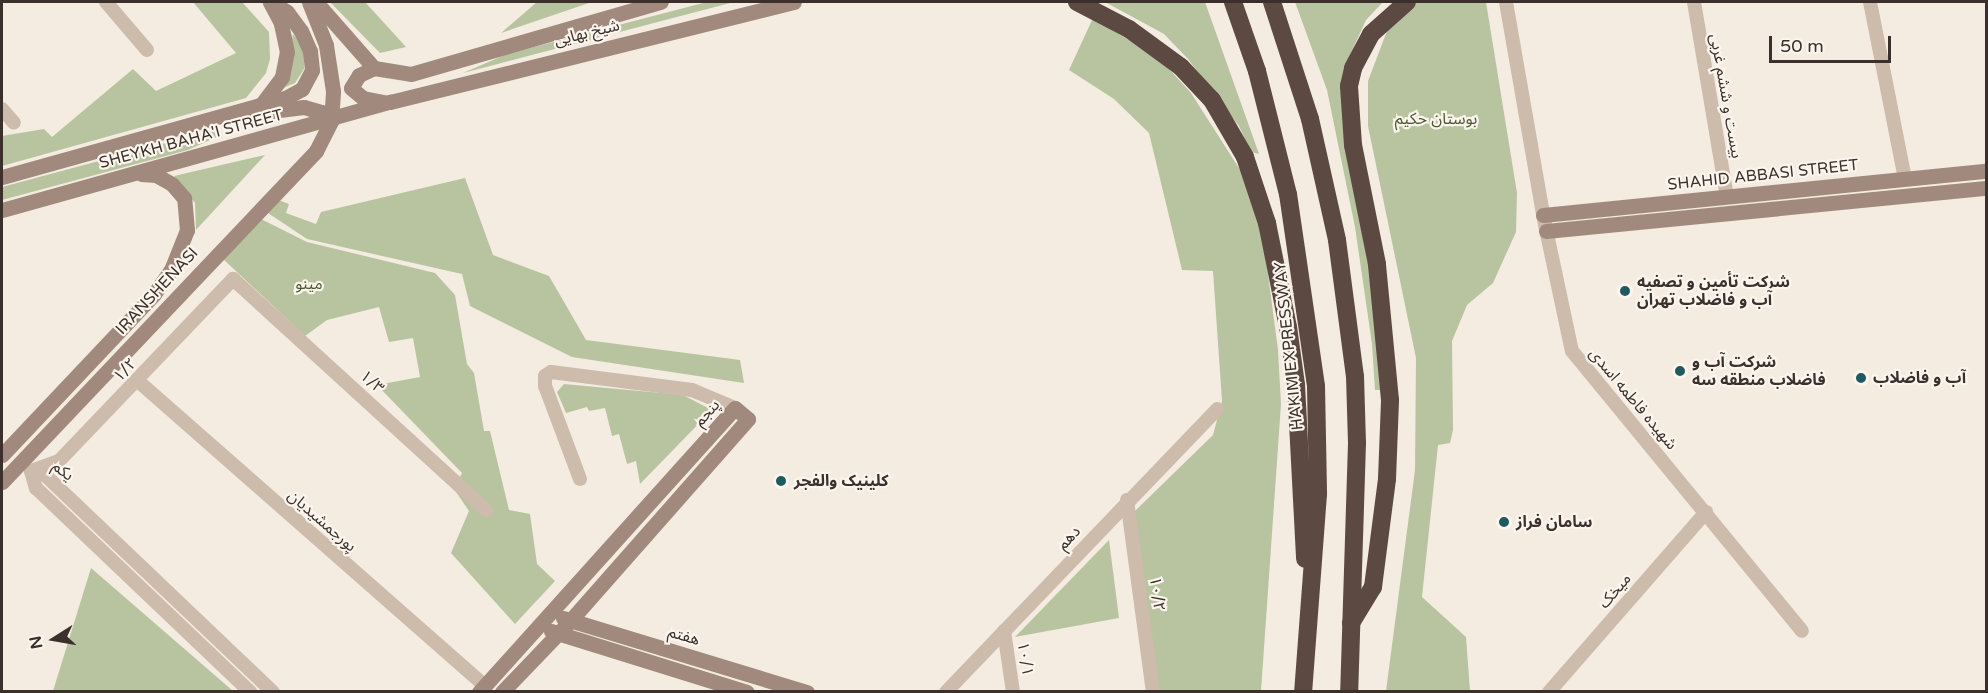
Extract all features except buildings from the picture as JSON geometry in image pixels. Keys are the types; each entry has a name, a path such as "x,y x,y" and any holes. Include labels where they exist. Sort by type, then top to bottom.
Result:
{"highway":[{"path":"1077,2 1129,28 1181,67 1212,100 1245,158 1267,223 1288,327 1296,385 1303,550 1311,598"},
{"path":"1351,625 1373,587 1387,479 1390,400 1377,264 1353,145 1349,86 1353,68 1371,34 1407,2"},
{"name":"HAKIM EXPRESSWAY","path":"1234,3 1273,130 1308,312 1318,448 1311,598 1303,692"},
{"path":"1274,6 1310,119 1337,240 1352,346 1357,442 1348,692"}],"main road":[{"path":"260,105 282,77 287,52 281,23 271,2"},
{"name":"SHEYKH BAHA'I STREET","path":"2,177 260,105 302,89 312,70 310,51 301,31 287,12 271,2"},
{"path":"309,2 332,69 332,121"},
{"path":"316,2 374,68 359,75 351,88 363,98 390,102"},
{"name":"شیخ بهایی","path":"374,68 411,74 661,2"},
{"name":"شیخ بهایی","path":"390,102 794,2"},
{"name":"SHEYKH BAHA'I STREET","path":"2,210 126,174 332,121 390,102"},
{"path":"195,123 209,124 264,111 304,107 321,112 332,121"},
{"name":"IRANSHENASI","path":"2,482 26,466 316,151 332,121"},
{"name":"SHAHID ABBASI STREET","path":"1543,215 1986,171"},
{"name":"IRANSHENASI","path":"4,452 154,294 171,270 187,230 184,198 156,174 126,174"},
{"path":"1905,179 1908,196"},
{"name":"SHAHID ABBASI STREET","path":"1546,231 1986,188"},
{"path":"1773,192 1775,209"},
{"name":"پنجم","path":"482,689 735,408 748,419 571,620 502,692"},
{"path":"4,452 26,466"},
{"name":"هفتم","path":"551,615 807,692"},
{"path":"539,628 747,692"}],"street":[{"path":"106,2 147,50"},
{"name":"شهیده فاطمه اسدی","path":"1506,2 1546,231 1572,351 1802,632"},
{"name":"بیست و ششم غربی","path":"1694,2 1727,196"},
{"path":"1870,2 1905,179"},
{"path":"2,109 14,123"},
{"name":"۱/۲","path":"26,466 59,461 234,279"},
{"name":"۱/۳","path":"234,279 486,510"},
{"path":"580,479 545,386 545,376 551,372 692,390 735,408"},
{"name":"پورجمشیدیان","path":"138,381 482,689"},
{"name":"دهم","path":"946,692 1127,500 1217,409"},
{"name":"یکم","path":"26,466 36,488 250,692"},
{"name":"یکم","path":"26,466 45,475 273,692"},
{"name":"۱۰/۲","path":"1127,500 1154,692"},
{"name":"میخک","path":"1555,690 1706,512"},
{"name":"۱۰/۱","path":"1004,631 1014,692"}],"green space":[{"path":"193,2 242,2 269,32 270,59 266,73 246,98 2,166 2,136 44,129 52,137 133,69 156,91 236,53"},
{"path":"330,2 365,2 406,47 380,53"},
{"path":"537,2 592,2 501,33"},
{"path":"707,2 734,2 463,73 507,54"},
{"path":"1105,2 1205,2 1259,154 1251,152 1239,126 1188,59 1164,34"},
{"path":"1295,2 1383,2 1366,20 1349,57 1385,390 1375,390 1372,344 1355,227 1327,90"},
{"name":"بوستان حکیم","path":"1415,2 1486,2 1517,193 1516,232 1493,283 1467,305 1452,341 1453,430 1450,443 1438,445 1422,597 1466,637 1470,691 1386,691 1415,470 1416,358 1368,126 1368,81 1387,31"},
{"path":"1093,18 1160,59 1191,93 1244,176 1264,244 1278,350 1281,404 1261,691 1158,691 1135,511 1213,435 1222,401 1213,271 1182,270 1149,133 1114,99 1069,70"},
{"path":"293,34 304,46 304,69 295,83 283,88"},
{"path":"218,129 221,135 188,150 2,200 2,187"},
{"path":"265,155 196,230 195,203 174,176"},
{"path":"465,178 493,255 549,276 586,340 740,360 744,383 572,357 470,306 462,274 307,239 265,211 276,199 289,204 286,213 316,224 321,212"},
{"name":"مینو","path":"261,219 307,242 435,273 455,295 467,364 474,373 484,431 490,431 509,510 530,514 537,564 555,581 515,624 451,553 469,511 454,489 462,473 377,385 420,377 413,338 389,342 379,307 327,320 305,336 222,258"},
{"path":"564,384 683,395 712,410 640,484 636,461 627,464 619,434 612,436 605,408 589,411 587,407 566,413 557,392"},
{"path":"1109,540 1119,618 1015,637"},
{"path":"91,568 233,691 53,691"}],"place":[{"name":"شركت تأمين و تصفيه آب و فاضلاب تهران","path":"1625,291"},
{"name":"شرکت آب و فاضلاب منطقه سه","path":"1680,371"},
{"name":"آب و فاضلاب","path":"1861,378"},
{"name":"کلینیک والفجر","path":"781,481"},
{"name":"سامان فراز","path":"1504,522"}]}
